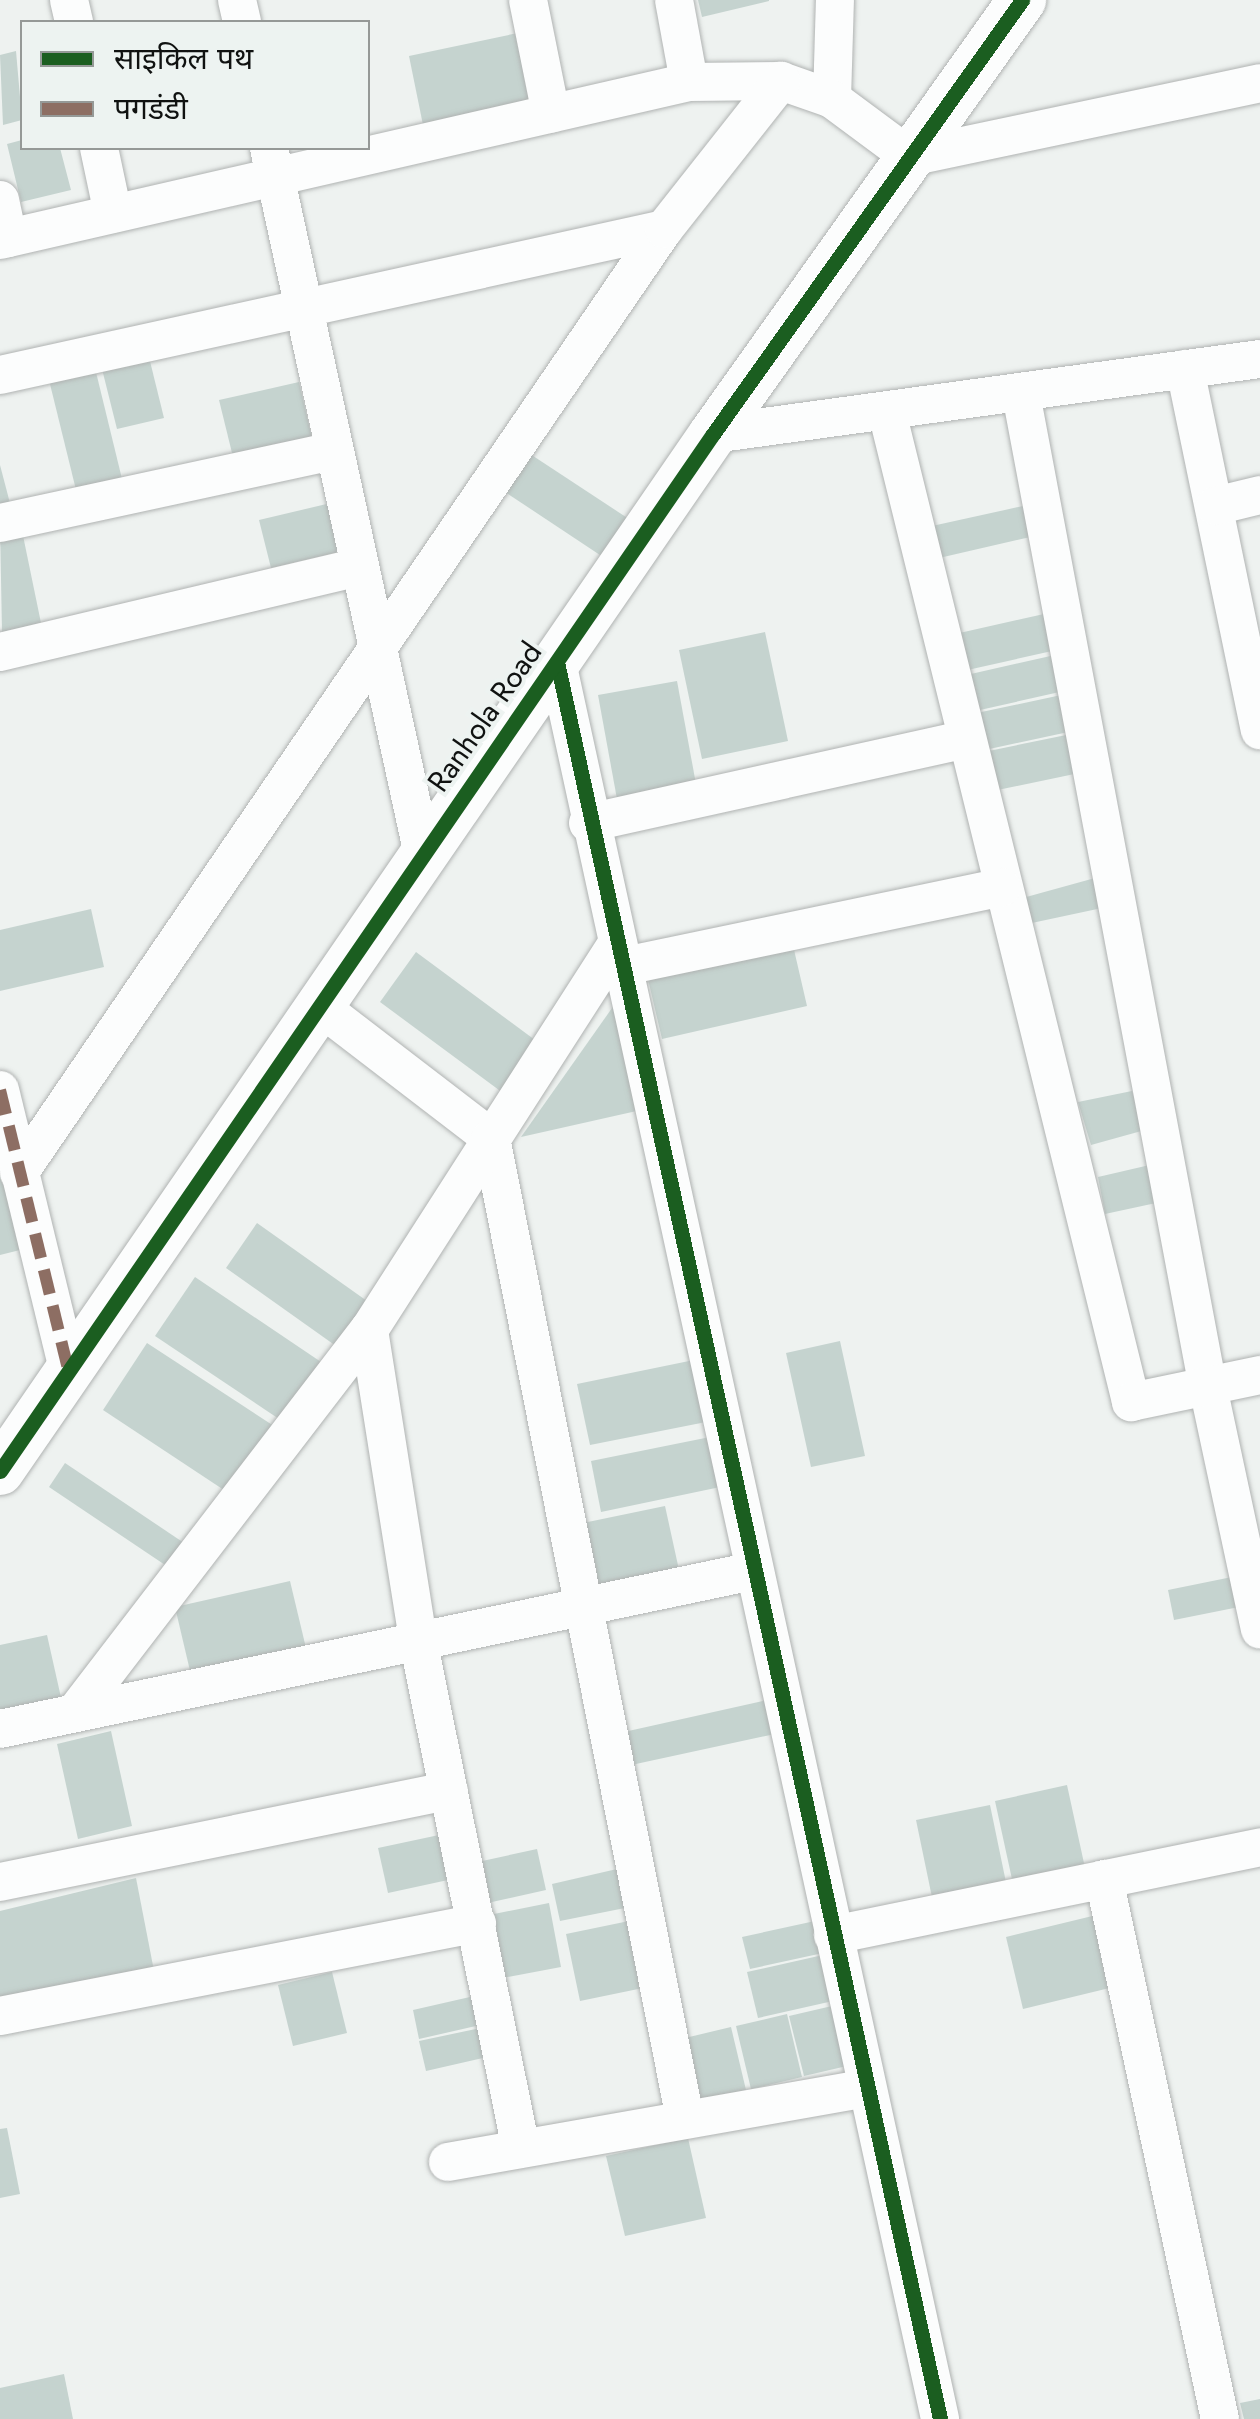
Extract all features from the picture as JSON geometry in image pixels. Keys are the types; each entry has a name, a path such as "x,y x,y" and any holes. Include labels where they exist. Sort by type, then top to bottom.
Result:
{"street":[{"path":"528,0 551,114"},
{"path":"674,0 690,82"},
{"path":"832,99 835,0"},
{"name":"Ranhola Road","path":"0,1470 713,434 1022,0"},
{"path":"370,145 551,114 690,82 781,80 832,99 910,157 1260,83"},
{"path":"19,1173 664,229 781,80"},
{"path":"99,150 113,214"},
{"path":"0,200 4,239 113,214 272,162 342,150"},
{"path":"272,162 423,855"},
{"path":"0,375 664,229"},
{"path":"713,434 1260,358"},
{"path":"1184,369 1215,506 1249,622 1260,730"},
{"path":"1022,394 1208,1387 1260,1629"},
{"path":"887,412 1130,1402 1260,1376"},
{"path":"0,523 334,450"},
{"path":"1215,506 1260,494"},
{"path":"0,652 360,567"},
{"path":"558,662 588,823 940,2419"},
{"path":"588,823 966,739"},
{"path":"78,1710 369,1330 490,1138 618,957 1002,887"},
{"path":"319,1006 490,1138 685,2119"},
{"path":"0,1090 69,1374"},
{"path":"369,1330 418,1640 521,2149"},
{"path":"0,1729 753,1571"},
{"path":"0,1882 449,1791"},
{"path":"834,1935 1260,1848"},
{"path":"1104,1879 1220,2419"},
{"path":"0,2016 477,1923"},
{"path":"448,2162 867,2088"}],"building":[{"path":"698,0 769,0 769,1 702,17"},
{"path":"532,30 547,100 423,125 409,56"},
{"path":"16,51 20,97 20,121 3,125 0,55"},
{"path":"20,141 20,150 61,150 71,190 21,202 7,144"},
{"path":"147,349 164,418 117,429 100,361"},
{"path":"95,368 123,483 77,494 49,380"},
{"path":"299,382 312,438 233,457 219,400"},
{"path":"521,448 635,523 609,561 496,486"},
{"path":"0,465 11,507 0,510"},
{"path":"335,502 347,550 271,568 259,520"},
{"path":"1032,504 1039,535 939,558 932,526"},
{"path":"20,521 41,623 2,632 0,525"},
{"path":"1044,614 1052,651 963,671 955,634"},
{"path":"765,632 788,741 702,759 679,650"},
{"path":"1055,655 1064,691 971,712 962,676"},
{"path":"677,681 696,784 617,799 598,695"},
{"path":"1066,694 1073,731 980,751 972,714"},
{"path":"1076,733 1084,772 988,792 979,753"},
{"path":"1095,878 1102,908 1027,924 1019,899"},
{"path":"91,909 104,967 0,991 0,930"},
{"path":"792,941 807,1006 662,1039 647,975"},
{"path":"416,952 539,1043 503,1093 380,1002"},
{"path":"617,1001 641,1110 521,1137"},
{"path":"1132,1091 1145,1130 1091,1145 1078,1102"},
{"path":"1154,1164 1156,1203 1105,1214 1098,1177"},
{"path":"5,1173 24,1249 0,1255 0,1174"},
{"path":"257,1223 367,1301 336,1346 226,1268"},
{"path":"195,1277 327,1366 288,1425 155,1336"},
{"path":"840,1341 865,1456 811,1467 786,1353"},
{"path":"147,1343 280,1430 236,1498 103,1410"},
{"path":"694,1360 706,1422 590,1445 577,1384"},
{"path":"715,1436 725,1486 601,1512 591,1461"},
{"path":"65,1463 196,1551 180,1575 49,1487"},
{"path":"665,1506 679,1570 596,1587 583,1523"},
{"path":"1232,1577 1239,1607 1174,1620 1168,1590"},
{"path":"290,1581 306,1648 191,1675 175,1607"},
{"path":"47,1635 62,1702 0,1716 0,1645"},
{"path":"767,1700 775,1734 622,1767 615,1734"},
{"path":"111,1731 132,1826 78,1839 57,1744"},
{"path":"1067,1785 1087,1877 1015,1893 995,1801"},
{"path":"990,1805 1008,1892 934,1907 916,1820"},
{"path":"439,1835 448,1880 388,1893 378,1848"},
{"path":"537,1849 546,1890 483,1904 473,1863"},
{"path":"617,1869 625,1908 560,1921 552,1884"},
{"path":"136,1878 155,1976 0,2006 0,1911"},
{"path":"549,1903 561,1967 502,1978 489,1915"},
{"path":"1109,1912 1126,1984 1023,2009 1006,1937"},
{"path":"629,1921 643,1988 580,2001 566,1934"},
{"path":"815,1921 823,1953 750,1969 742,1937"},
{"path":"823,1955 833,2001 758,2018 747,1972"},
{"path":"332,1972 347,2033 293,2046 278,1985"},
{"path":"483,1994 489,2023 419,2039 413,2010"},
{"path":"832,2006 847,2066 804,2076 789,2016"},
{"path":"787,2014 802,2077 751,2089 736,2026"},
{"path":"490,2026 496,2055 426,2071 419,2041"},
{"path":"731,2027 746,2090 699,2101 685,2038"},
{"path":"7,2128 20,2194 0,2198 0,2129"},
{"path":"688,2138 706,2218 625,2236 606,2156"},
{"path":"64,2374 73,2419 0,2419 0,2388"},
{"path":"1260,2399 1260,2419 1244,2419 1240,2403"}],"marked path":[{"path":"0,1090 69,1374"}],"cycle path":[{"path":"0,1471 713,434 1022,0"},
{"path":"557,662 940,2419"}]}
